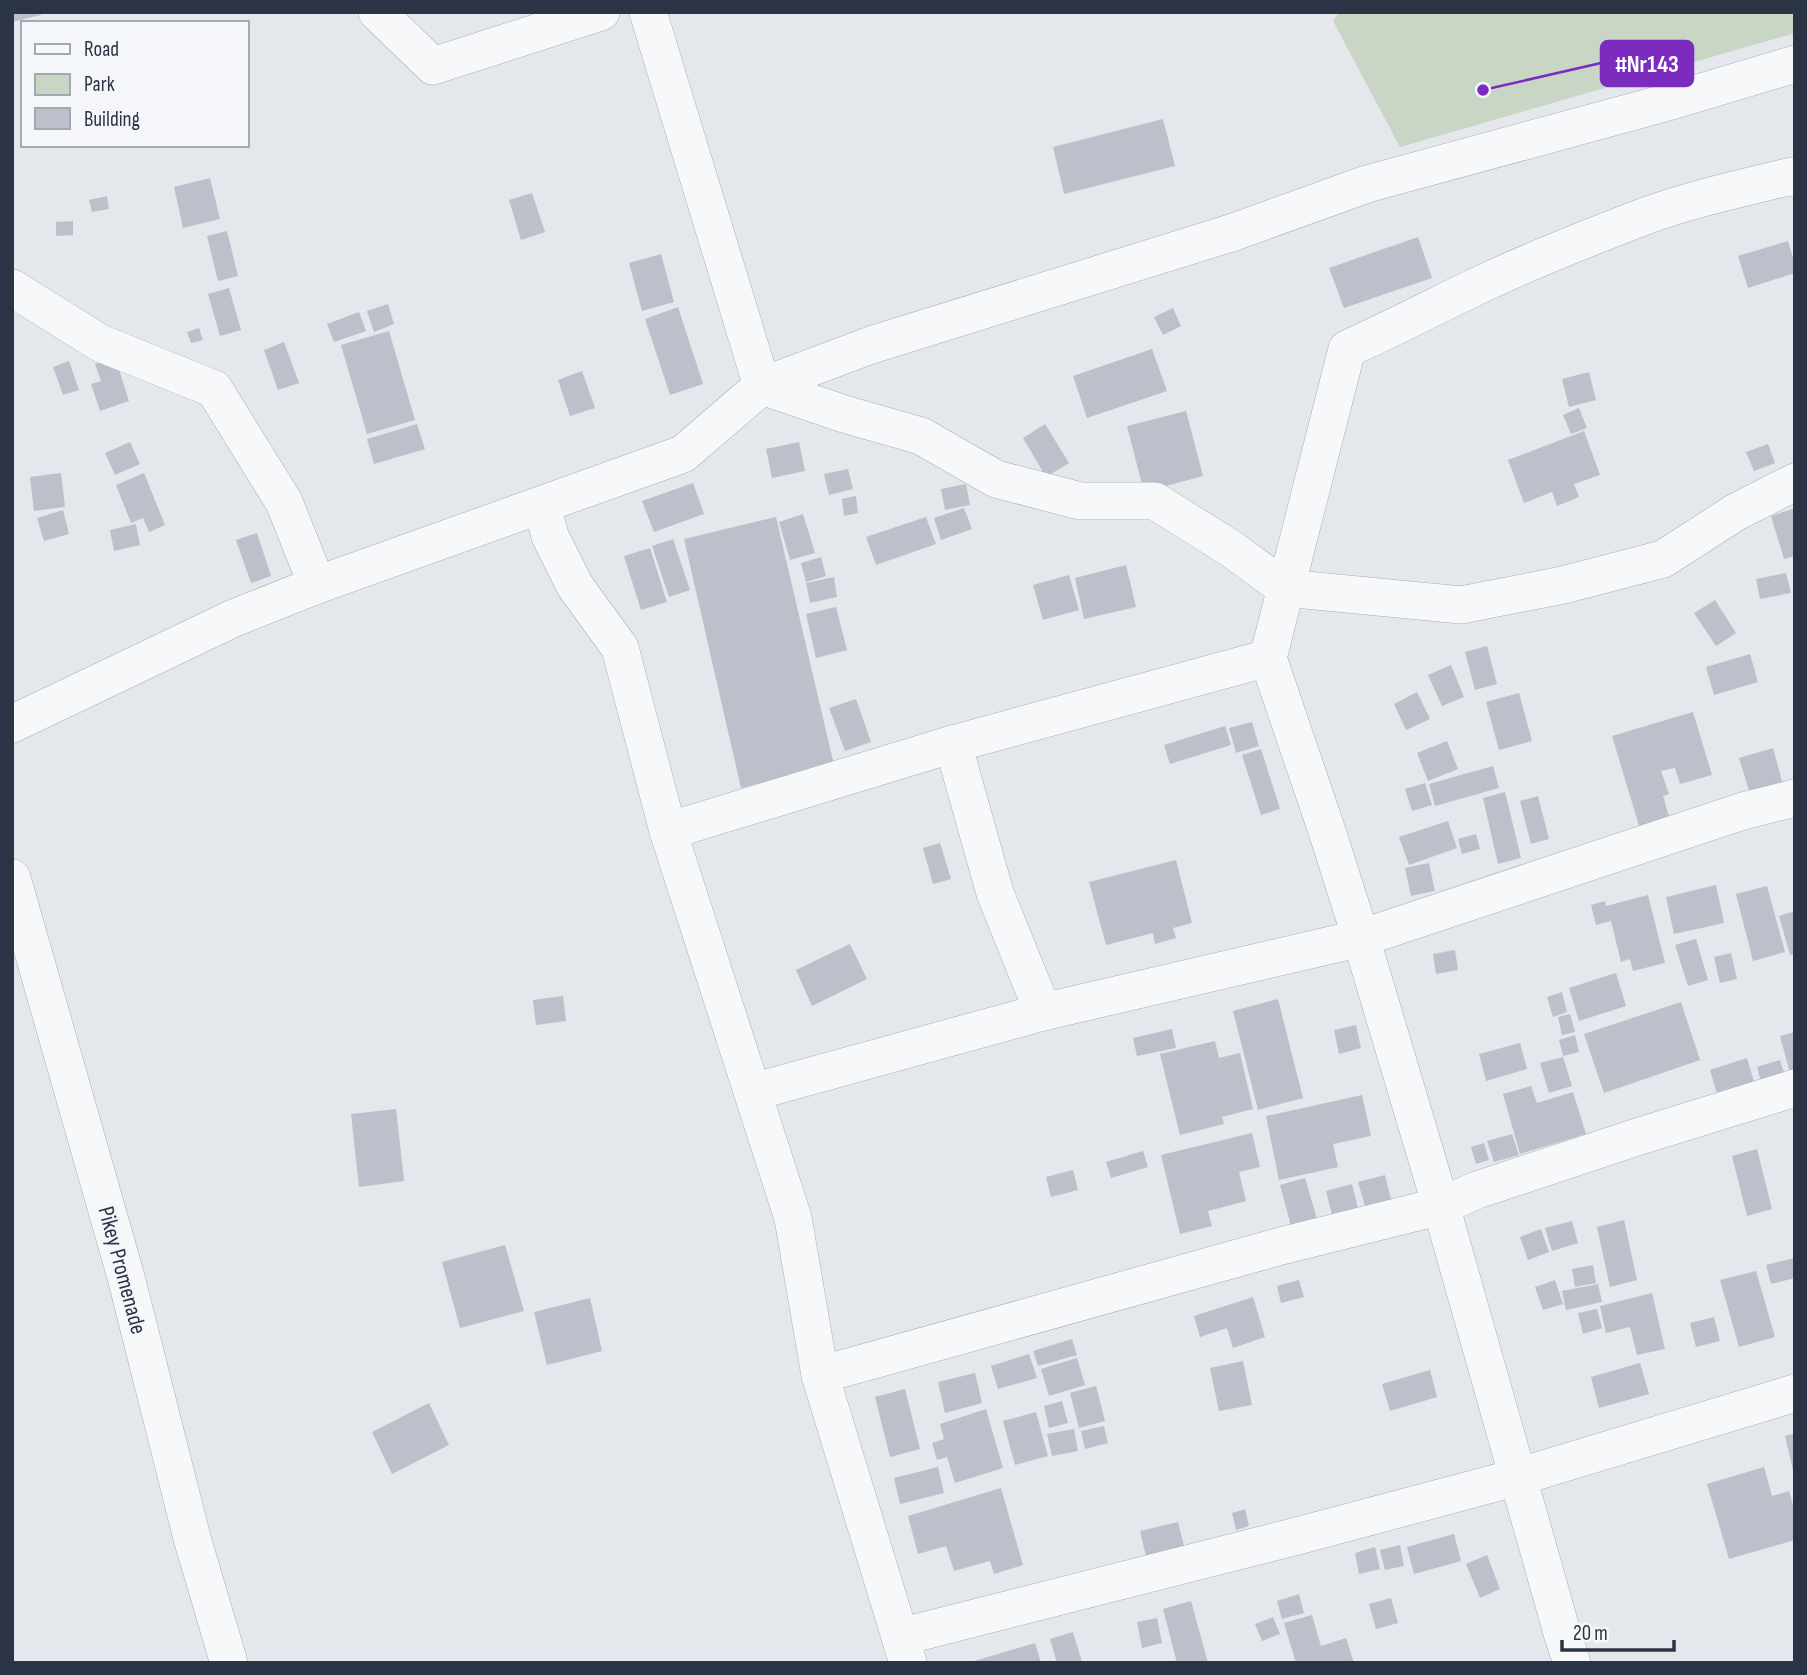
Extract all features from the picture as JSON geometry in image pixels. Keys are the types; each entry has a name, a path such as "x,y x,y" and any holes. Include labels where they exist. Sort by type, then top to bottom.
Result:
{"street":[{"path":"377,12 433,66 601,12"},
{"path":"648,12 762,386"},
{"path":"12,724 234,618 317,585 682,454 762,386 871,345 1231,233 1367,184 1654,106 1795,64"},
{"path":"1572,1663 1361,938 1268,658 1347,349 1473,288 1646,216 1714,195 1791,176 1795,178"},
{"path":"12,288 100,343 214,389 284,502 317,585"},
{"path":"762,386 921,436 996,479 1080,501 1155,501 1230,548 1285,588 1461,605 1563,584 1663,559 1736,512 1795,482"},
{"path":"542,506 550,536 576,586 620,648 668,831 793,1218 820,1375 904,1650 1301,1535 1518,1477 1795,1393"},
{"path":"668,831 953,744 1268,658"},
{"path":"953,744 995,894 1044,1012"},
{"path":"753,1092 1044,1012 1361,938 1731,815 1795,798"},
{"name":"Pikey Promenade","path":"12,878 126,1277 191,1538 229,1663"},
{"path":"820,1375 1281,1247 1440,1206 1477,1190 1795,1088"}],"green space":[{"path":"1339,12 1795,12 1795,33 1400,147 1333,21"}],"building":[{"path":"12,12 40,12 41,15 12,22"},
{"path":"1163,119 1175,166 1064,194 1053,147"},
{"path":"210,178 220,219 183,228 174,187"},
{"path":"532,193 545,232 521,240 509,200"},
{"path":"107,196 109,209 92,212 89,200"},
{"path":"73,221 73,235 56,236 56,222"},
{"path":"227,231 238,276 218,281 207,236"},
{"path":"1418,237 1432,278 1344,308 1329,268"},
{"path":"1788,241 1795,273 1748,288 1738,256"},
{"path":"661,254 674,302 642,311 629,263"},
{"path":"229,288 241,330 220,336 208,294"},
{"path":"388,304 394,324 374,332 367,311"},
{"path":"678,307 703,384 670,395 645,319"},
{"path":"1173,308 1181,326 1163,335 1154,317"},
{"path":"359,312 366,331 334,342 327,324"},
{"path":"199,328 203,340 191,343 187,332"},
{"path":"389,331 415,420 367,434 341,345"},
{"path":"284,342 299,383 278,390 264,350"},
{"path":"1152,349 1167,391 1087,418 1073,376"},
{"path":"115,357 129,401 100,411 91,384 101,381 95,364"},
{"path":"69,361 79,390 63,395 53,367"},
{"path":"582,371 595,408 570,416 558,380"},
{"path":"1589,372 1596,400 1569,407 1562,379"},
{"path":"1579,408 1587,428 1571,434 1563,415"},
{"path":"1186,411 1203,476 1144,492 1127,426"},
{"path":"417,424 425,449 374,464 367,439"},
{"path":"1045,424 1069,463 1046,477 1023,438"},
{"path":"1584,431 1600,475 1574,484 1579,497 1557,506 1552,492 1524,503 1508,460"},
{"path":"130,442 140,464 115,475 105,453"},
{"path":"799,442 805,471 772,478 766,449"},
{"path":"1768,444 1775,463 1754,471 1746,452"},
{"path":"848,469 853,489 829,495 824,474"},
{"path":"61,473 65,507 34,511 30,477"},
{"path":"144,473 165,525 149,532 143,518 131,523 116,485"},
{"path":"693,483 704,514 654,532 642,501"},
{"path":"966,484 970,505 945,510 941,489"},
{"path":"856,496 858,513 844,516 842,499"},
{"path":"964,508 972,529 941,540 934,518"},
{"path":"1795,508 1795,556 1784,559 1771,516"},
{"path":"63,510 69,534 44,541 37,518"},
{"path":"803,514 815,553 790,560 779,522"},
{"path":"776,517 834,765 741,788 684,539"},
{"path":"926,517 936,544 876,565 866,537"},
{"path":"136,524 140,545 114,551 110,530"},
{"path":"257,533 271,576 251,583 236,540"},
{"path":"673,539 690,590 669,597 652,546"},
{"path":"650,548 667,602 641,610 624,556"},
{"path":"821,557 826,576 806,582 801,563"},
{"path":"1126,565 1136,607 1084,619 1075,578"},
{"path":"1786,573 1791,593 1760,599 1756,579"},
{"path":"1069,575 1079,610 1043,620 1033,585"},
{"path":"834,577 837,597 810,603 806,583"},
{"path":"1715,600 1736,633 1716,646 1694,613"},
{"path":"836,607 847,650 816,658 806,614"},
{"path":"1487,646 1497,684 1475,690 1465,652"},
{"path":"1750,654 1758,682 1714,695 1706,667"},
{"path":"1451,665 1464,697 1442,706 1428,675"},
{"path":"1417,692 1430,719 1406,730 1394,704"},
{"path":"1519,693 1532,741 1499,750 1486,702"},
{"path":"856,699 871,742 845,751 829,708"},
{"path":"1693,712 1712,775 1680,784 1675,768 1661,771 1669,794 1663,796 1670,820 1640,829 1612,736"},
{"path":"1252,722 1259,746 1236,753 1229,728"},
{"path":"1225,726 1231,745 1170,764 1164,745"},
{"path":"1447,741 1458,769 1428,781 1417,753"},
{"path":"1773,748 1783,785 1750,794 1739,758"},
{"path":"1261,749 1280,809 1261,815 1242,755"},
{"path":"1493,766 1499,788 1435,806 1429,784"},
{"path":"1425,783 1432,805 1412,811 1405,789"},
{"path":"1505,792 1521,858 1498,864 1483,798"},
{"path":"1538,796 1549,839 1531,844 1520,801"},
{"path":"1448,821 1457,848 1409,865 1399,837"},
{"path":"1476,834 1480,849 1462,854 1458,839"},
{"path":"940,843 951,879 933,884 923,848"},
{"path":"1176,860 1192,923 1173,928 1176,938 1155,944 1153,933 1106,945 1089,882"},
{"path":"1429,863 1435,891 1411,896 1405,868"},
{"path":"1716,885 1724,923 1674,934 1666,897"},
{"path":"1767,886 1785,952 1753,961 1736,894"},
{"path":"1648,895 1665,963 1633,971 1630,959 1621,962 1611,921 1596,925 1591,905 1605,901 1606,906"},
{"path":"1795,911 1795,954 1790,955 1779,916"},
{"path":"1696,939 1708,980 1688,986 1675,945"},
{"path":"850,944 867,979 812,1006 796,970"},
{"path":"1455,950 1458,970 1436,974 1433,954"},
{"path":"1731,953 1737,979 1720,983 1714,957"},
{"path":"1616,973 1626,1006 1579,1021 1569,988"},
{"path":"1562,992 1567,1012 1553,1017 1547,997"},
{"path":"563,996 566,1021 536,1025 533,1000"},
{"path":"1278,999 1303,1098 1258,1110 1233,1011"},
{"path":"1681,1002 1700,1060 1604,1093 1584,1034"},
{"path":"1570,1014 1575,1032 1562,1035 1558,1017"},
{"path":"1356,1025 1361,1048 1339,1054 1334,1030"},
{"path":"1172,1029 1176,1048 1137,1056 1133,1038"},
{"path":"1795,1032 1795,1076 1791,1077 1780,1036"},
{"path":"1575,1035 1579,1052 1563,1056 1559,1040"},
{"path":"1215,1041 1219,1058 1240,1053 1253,1109 1222,1117 1224,1124 1180,1135 1160,1054"},
{"path":"1520,1043 1527,1069 1486,1081 1479,1054"},
{"path":"1563,1057 1572,1086 1549,1093 1540,1063"},
{"path":"1747,1058 1755,1085 1718,1097 1710,1070"},
{"path":"1780,1060 1786,1079 1762,1086 1757,1067"},
{"path":"1531,1086 1537,1103 1573,1092 1586,1134 1520,1154 1503,1094"},
{"path":"1362,1095 1371,1136 1333,1144 1338,1167 1279,1180 1266,1116"},
{"path":"396,1109 404,1181 359,1187 351,1114"},
{"path":"1252,1133 1260,1167 1239,1172 1246,1201 1208,1211 1212,1226 1180,1234 1161,1155"},
{"path":"1512,1134 1519,1155 1494,1162 1487,1141"},
{"path":"1484,1143 1489,1160 1476,1164 1471,1147"},
{"path":"1757,1149 1772,1209 1747,1216 1732,1156"},
{"path":"1143,1151 1148,1167 1111,1178 1106,1162"},
{"path":"1073,1170 1078,1190 1051,1197 1046,1177"},
{"path":"1385,1175 1391,1199 1365,1206 1358,1182"},
{"path":"1305,1178 1317,1219 1291,1226 1280,1185"},
{"path":"1352,1184 1358,1208 1332,1215 1326,1191"},
{"path":"1624,1220 1637,1280 1610,1287 1597,1227"},
{"path":"1572,1221 1578,1243 1552,1251 1545,1228"},
{"path":"1541,1229 1549,1252 1528,1260 1520,1237"},
{"path":"505,1245 524,1311 460,1328 442,1262"},
{"path":"1795,1258 1795,1278 1771,1284 1766,1265"},
{"path":"1593,1265 1596,1283 1575,1287 1572,1269"},
{"path":"1756,1271 1775,1337 1739,1347 1720,1280"},
{"path":"1299,1280 1304,1297 1281,1303 1277,1286"},
{"path":"1555,1280 1563,1304 1543,1310 1535,1287"},
{"path":"1598,1284 1602,1302 1566,1310 1562,1291"},
{"path":"1652,1293 1665,1349 1637,1355 1630,1327 1606,1333 1600,1306"},
{"path":"1253,1297 1265,1337 1233,1348 1227,1328 1200,1337 1194,1316"},
{"path":"590,1298 602,1351 547,1365 534,1312"},
{"path":"1597,1309 1602,1328 1583,1334 1578,1313"},
{"path":"1714,1317 1720,1341 1696,1347 1690,1323"},
{"path":"1072,1339 1077,1355 1038,1366 1033,1351"},
{"path":"1029,1354 1037,1378 998,1389 991,1366"},
{"path":"1077,1358 1085,1385 1049,1396 1041,1369"},
{"path":"1243,1361 1252,1405 1219,1411 1210,1368"},
{"path":"1640,1363 1649,1394 1599,1408 1591,1377"},
{"path":"1430,1370 1437,1397 1390,1411 1382,1384"},
{"path":"975,1373 982,1403 945,1413 938,1382"},
{"path":"1096,1386 1105,1421 1079,1428 1070,1393"},
{"path":"905,1389 920,1449 890,1457 875,1397"},
{"path":"1062,1401 1068,1423 1049,1428 1044,1406"},
{"path":"429,1403 449,1445 392,1474 372,1432"},
{"path":"986,1409 1003,1468 955,1483 947,1457 937,1460 932,1443 944,1439 940,1424"},
{"path":"1036,1412 1048,1456 1015,1465 1003,1421"},
{"path":"1104,1426 1108,1443 1085,1449 1081,1431"},
{"path":"1074,1429 1078,1451 1052,1456 1047,1434"},
{"path":"1795,1434 1794,1475 1785,1436"},
{"path":"938,1467 944,1493 900,1504 894,1478"},
{"path":"1764,1467 1772,1496 1789,1491 1795,1512 1795,1540 1729,1559 1707,1484"},
{"path":"1001,1488 1023,1565 994,1574 990,1561 954,1571 946,1546 918,1554 908,1516"},
{"path":"1245,1509 1249,1526 1236,1530 1232,1513"},
{"path":"1178,1522 1184,1546 1146,1556 1140,1531"},
{"path":"1454,1534 1461,1561 1414,1574 1407,1547"},
{"path":"1400,1545 1404,1566 1385,1570 1380,1550"},
{"path":"1375,1547 1380,1569 1359,1574 1355,1553"},
{"path":"1487,1555 1500,1589 1480,1598 1466,1564"},
{"path":"1299,1594 1304,1613 1282,1619 1277,1601"},
{"path":"1391,1598 1398,1623 1376,1629 1369,1604"},
{"path":"1191,1601 1208,1663 1177,1663 1163,1609"},
{"path":"1312,1615 1321,1646 1346,1638 1354,1663 1296,1663 1284,1623"},
{"path":"1273,1617 1280,1634 1262,1641 1255,1624"},
{"path":"1157,1618 1162,1643 1142,1648 1137,1622"},
{"path":"1073,1632 1082,1662 1057,1663 1050,1639"},
{"path":"1035,1643 1041,1663 971,1663 971,1662"}],"place":[{"name":"#Nr143","path":"1483,90"}]}
